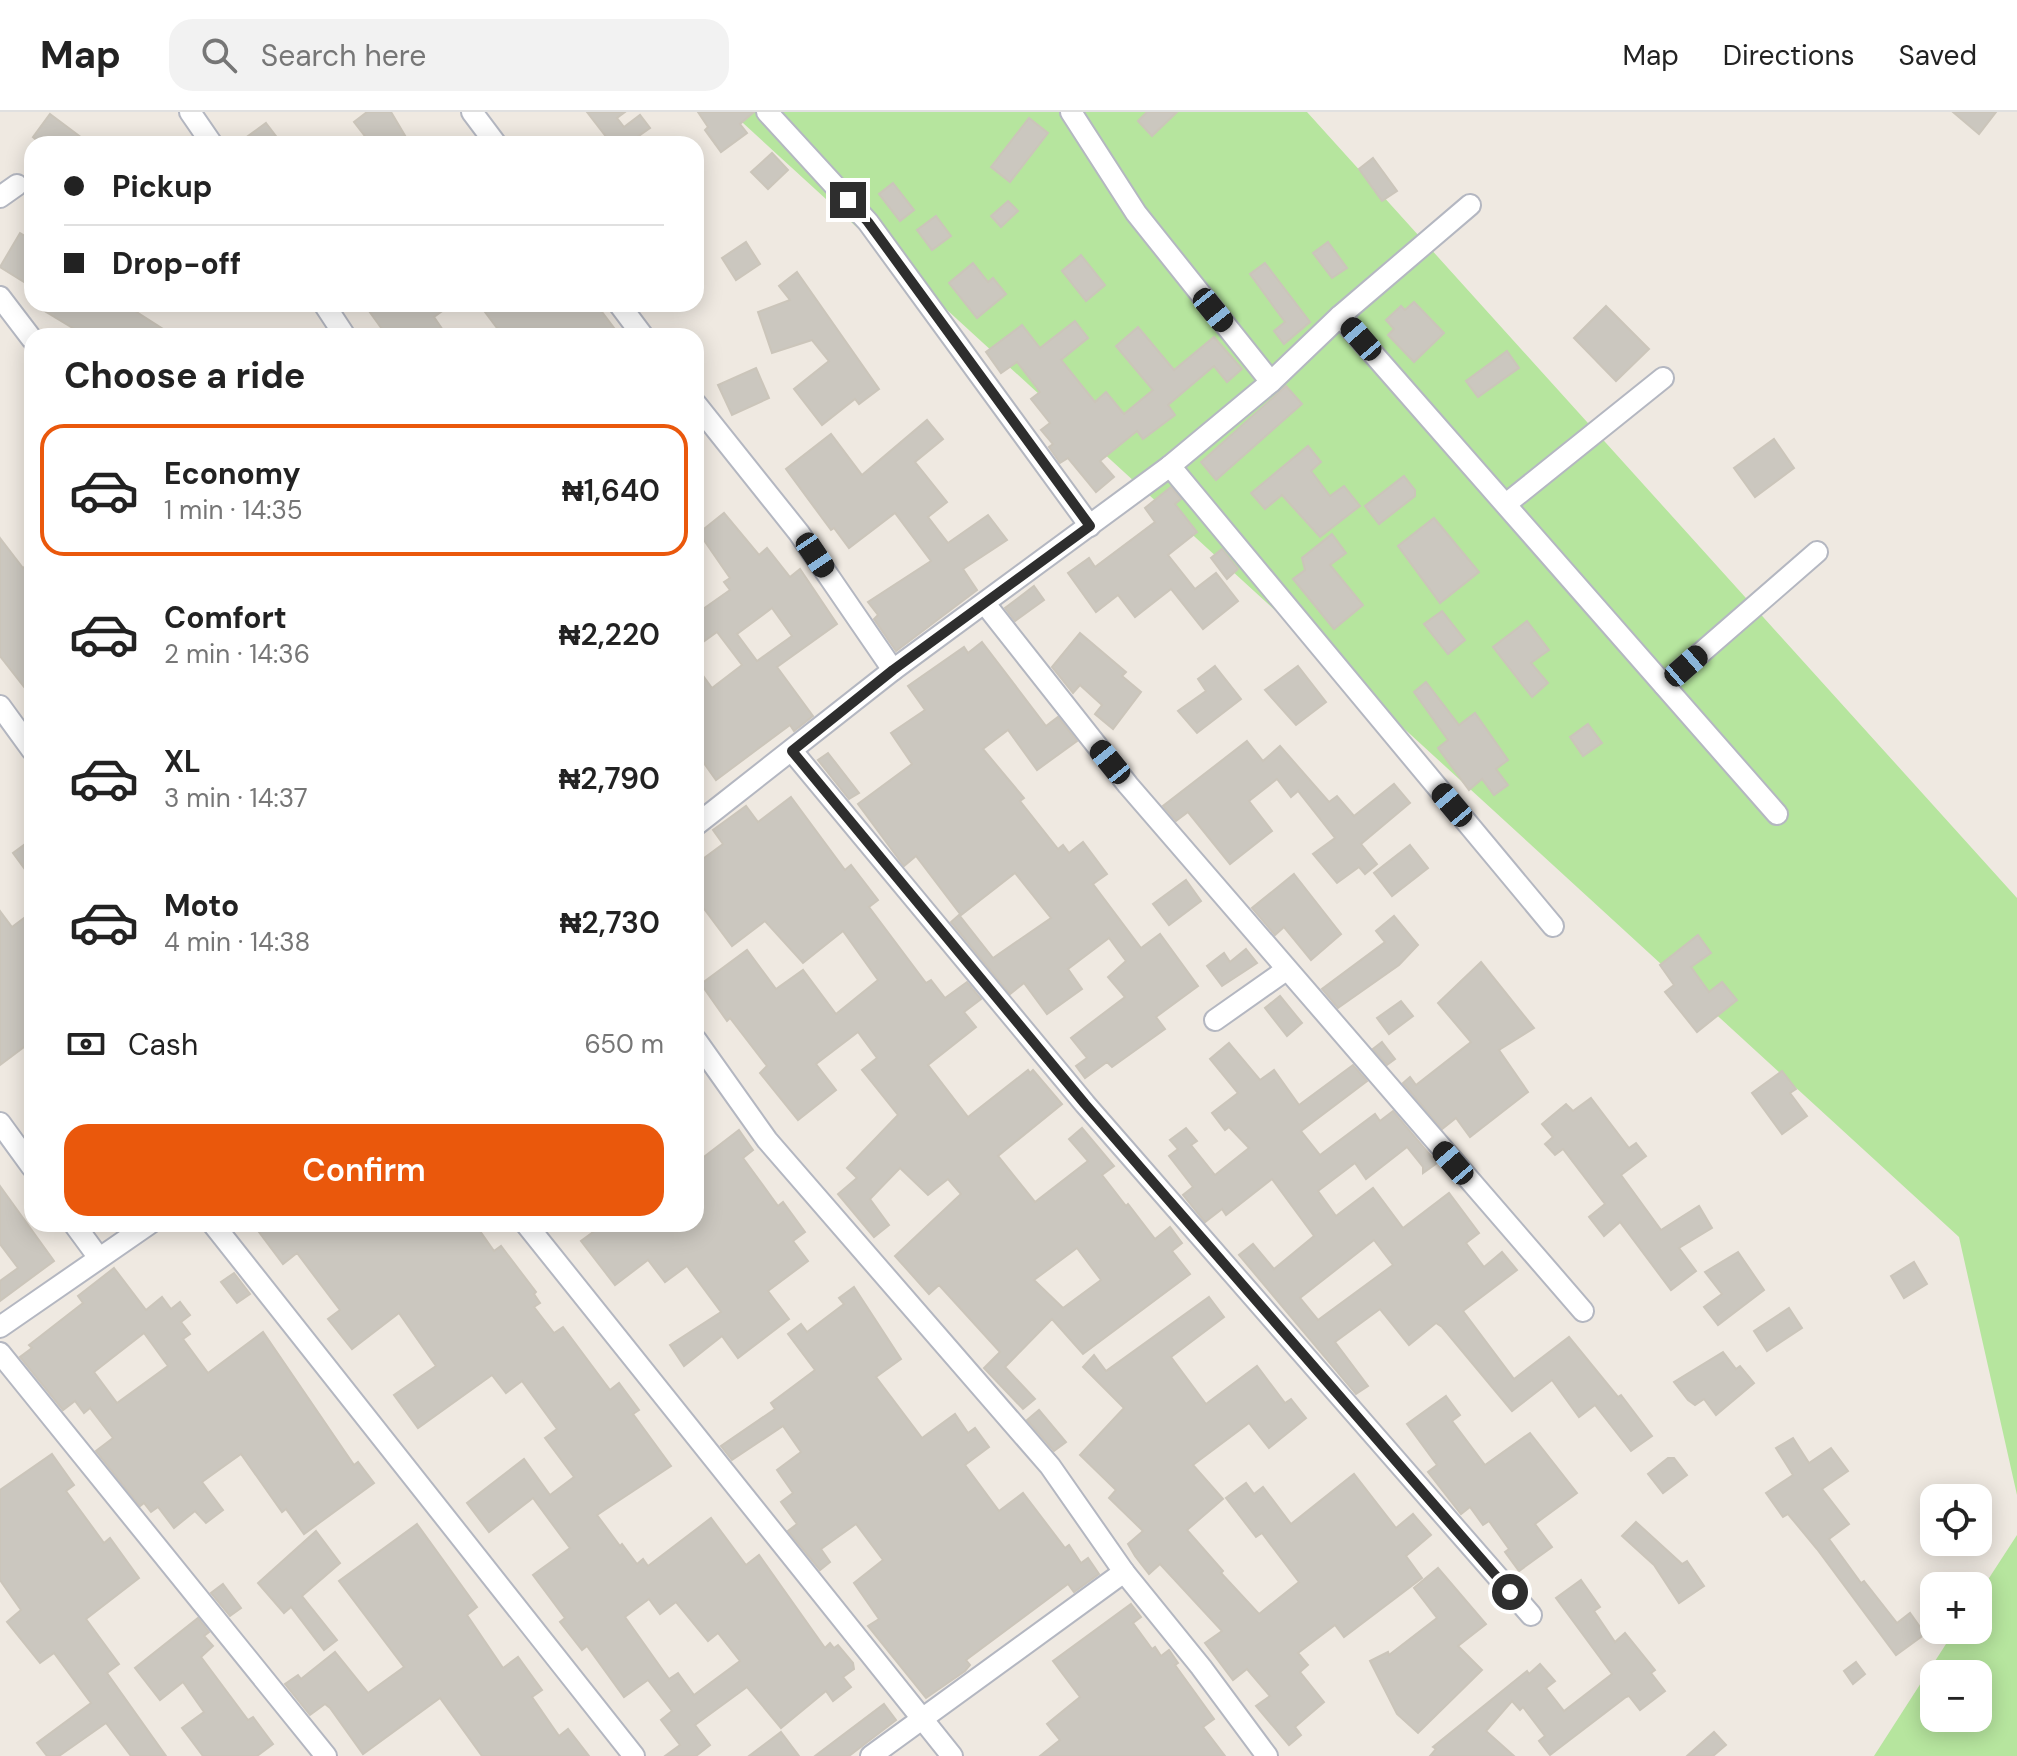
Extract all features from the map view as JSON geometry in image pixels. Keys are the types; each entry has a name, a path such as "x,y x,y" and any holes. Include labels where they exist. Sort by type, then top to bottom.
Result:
{"street":[{"path":"190,112 206,136"},
{"path":"472,112 490,136"},
{"path":"767,112 868,222 1090,526"},
{"path":"1071,112 1136,213 1271,382"},
{"path":"704,817 893,670 986,605 1170,466 1271,382 1340,316 1470,205"},
{"path":"0,297 24,328"},
{"path":"1340,316 1777,814"},
{"path":"1506,504 1663,378"},
{"path":"704,414 799,533 893,670"},
{"path":"1170,466 1553,926"},
{"path":"1664,685 1817,552"},
{"path":"986,605 1128,785 1583,1311"},
{"path":"0,706 24,739"},
{"path":"792,751 1085,1104 1531,1615"},
{"path":"1215,1020 1286,970"},
{"path":"704,1051 767,1140 1050,1466 1124,1572 1201,1667 1267,1756"},
{"path":"0,1123 24,1156"},
{"path":"80,1232 99,1258"},
{"path":"0,1327 137,1232"},
{"path":"219,1232 634,1756"},
{"path":"532,1232 952,1756"},
{"path":"0,1353 326,1756"},
{"path":"871,1756 1124,1572"}],"green space":[{"path":"731,112 1307,112 2017,898 2017,1495 1959,1237"},
{"path":"2017,1535 2017,1756 1874,1756 1920,1684 1920,1732 1992,1732 1992,1660 1936,1660 1946,1644 1992,1644 1992,1573"}],"building":[{"path":"367,112 391,112 405,136 365,136 354,122"},
{"path":"587,112 625,112 617,118 624,127 640,115 650,128 639,136 605,136"},
{"path":"698,112 754,112 740,124 747,133 721,152 705,130 708,127"},
{"path":"1147,112 1177,112 1152,136 1138,121"},
{"path":"1953,112 1996,112 1979,134"},
{"path":"50,114 79,136 34,136"},
{"path":"1029,118 1048,133 1010,182 991,167"},
{"path":"266,123 276,136 248,136"},
{"path":"772,153 788,170 768,189 751,172"},
{"path":"1373,158 1397,191 1382,201 1359,169"},
{"path":"893,183 914,210 900,221 879,194"},
{"path":"1008,201 1018,211 1001,227 991,216"},
{"path":"936,216 951,236 932,250 917,230"},
{"path":"20,233 24,235 24,282 0,267"},
{"path":"746,242 760,264 736,280 722,258"},
{"path":"1328,242 1347,268 1332,278 1313,253"},
{"path":"1081,255 1105,285 1086,301 1062,271"},
{"path":"973,263 988,282 993,278 1006,294 977,318 949,283"},
{"path":"1265,263 1310,322 1284,344 1274,331 1285,322 1250,274"},
{"path":"797,272 879,389 859,404 855,399 822,425 794,389 829,361 812,340 772,353 758,312 790,300 779,286"},
{"path":"1414,302 1444,333 1414,362 1388,335 1394,329 1386,320 1401,306 1405,310"},
{"path":"1606,306 1649,349 1616,381 1574,338"},
{"path":"46,312 136,312 162,328 73,328"},
{"path":"370,312 441,312 434,317 442,328 381,328"},
{"path":"485,312 602,312 614,328 497,328"},
{"path":"1075,321 1088,338 1061,360 1095,402 1106,392 1124,414 1153,390 1116,346 1138,327 1174,370 1214,337 1242,369 1227,382 1214,366 1168,405 1175,415 1143,439 1137,431 1100,461 1114,477 1096,492 1068,458 1060,463 1049,447 1053,444 1041,430 1050,423 1031,399 1040,392 1017,362 1001,373 986,352 1022,325 1040,348"},
{"path":"1507,351 1519,368 1478,397 1466,381"},
{"path":"756,368 769,398 732,415 718,385"},
{"path":"1286,386 1302,404 1216,480 1201,462"},
{"path":"927,420 943,439 915,462 947,502 928,517 948,543 988,515 1007,540 963,569 977,590 896,651 874,619 878,615 868,602 931,561 895,513 849,548 834,528 831,530 786,469 831,434 862,475"},
{"path":"1774,439 1794,468 1755,497 1734,468"},
{"path":"1308,446 1321,462 1311,471 1330,496 1344,486 1360,506 1320,537 1282,495 1265,509 1251,493"},
{"path":"1404,476 1415,490 1415,496 1379,524 1365,506"},
{"path":"1171,487 1181,499 1175,504 1197,532 1168,555 1195,589 1216,573 1238,601 1203,629 1171,589 1135,617 1118,595 1096,612 1068,573 1089,558 1095,567 1155,522 1145,508"},
{"path":"724,513 759,555 767,548 790,577 800,569 837,624 777,667 813,716 794,731 790,725 716,780 704,763 704,677 712,688 742,665 717,632 704,641 704,608 730,590 724,582 730,578 704,540 704,529","holes":["772,608 792,636 757,661 737,634"]},
{"path":"1434,518 1479,572 1440,603 1398,546"},
{"path":"1332,534 1346,553 1330,565 1363,605 1334,629 1293,579 1305,570 1302,558"},
{"path":"0,538 24,567 24,687 0,656"},
{"path":"1222,549 1238,569 1227,579 1211,558"},
{"path":"1034,586 1044,600 1015,621 1005,608"},
{"path":"1442,611 1465,640 1448,654 1424,624"},
{"path":"1527,621 1549,650 1531,663 1548,683 1532,697 1493,647"},
{"path":"1080,633 1126,672 1122,676 1141,692 1113,729 1095,714 1102,705 1080,685 1073,693 1052,667"},
{"path":"982,642 1046,726 1058,717 1077,741 1037,770 1008,730 983,749 1024,798 1020,801 1058,849 1063,845 1069,853 1083,842 1107,874 1093,884 1141,948 1160,934 1198,986 1156,1017 1165,1029 1112,1067 1107,1062 1085,1078 1076,1066 1087,1058 1071,1038 1125,997 1108,977 1126,961 1109,938 1068,969 1082,989 1047,1014 1024,983 1010,994 951,922 959,915 993,958 1051,918 1015,873 961,915 916,856 904,866 858,804 912,764 891,733 925,710 908,686 964,647 968,653"},
{"path":"1215,666 1241,699 1197,733 1178,711 1206,691 1198,679"},
{"path":"1298,666 1326,702 1296,725 1265,690"},
{"path":"1426,682 1459,725 1475,713 1508,760 1496,769 1508,785 1494,795 1482,779 1469,790 1438,748 1448,740 1414,692"},
{"path":"1588,724 1602,743 1583,756 1570,737"},
{"path":"1247,741 1263,761 1280,746 1329,802 1337,796 1354,816 1394,784 1410,803 1361,844 1377,864 1365,874 1359,867 1337,883 1313,854 1335,838 1298,791 1291,797 1277,779 1249,801 1272,831 1230,864 1188,812 1176,821 1163,806"},
{"path":"828,753 859,793 849,799 818,760"},
{"path":"791,797 845,870 851,865 878,900 869,907 926,983 931,980 945,998 967,982 981,999 964,1012 976,1027 928,1065 968,1117 1028,1070 1030,1073 1033,1070 1062,1104 998,1156 1035,1202 1088,1161 1069,1139 1082,1128 1114,1166 1102,1175 1126,1206 1128,1204 1155,1239 1170,1227 1182,1243 1172,1251 1190,1274 1083,1354 1052,1319 1005,1367 1035,1399 1023,1409 984,1368 1000,1352 939,1285 929,1294 895,1256 961,1194 948,1179 928,1195 900,1168 870,1199 889,1225 874,1237 838,1194 857,1178 847,1168 898,1115 862,1070 877,1058 858,1032 816,1064 836,1090 798,1120 760,1073 767,1066 730,1018 727,1021 704,988 704,982 747,950 776,989 803,970 836,1014 878,980 843,931 803,963 765,921 732,946 704,909 704,858 723,844 713,830 746,806 758,822","holes":["1077,1248 1101,1280 1063,1308 1034,1280"]},
{"path":"24,845 24,868 13,853"},
{"path":"1410,845 1428,868 1392,896 1374,873"},
{"path":"1294,874 1341,934 1311,960 1284,927 1275,935 1252,908"},
{"path":"1186,880 1201,901 1169,925 1153,904"},
{"path":"0,911 12,927 24,918 24,1047 0,1065"},
{"path":"1394,916 1418,945 1399,965 1338,1008 1322,989 1385,942 1376,931"},
{"path":"1698,935 1711,953 1691,967 1709,992 1722,982 1737,1000 1697,1032 1665,992 1674,985 1660,965"},
{"path":"1246,949 1257,963 1222,986 1207,966 1224,953 1230,962"},
{"path":"1481,962 1534,1028 1499,1050 1528,1092 1470,1137 1456,1118 1442,1129 1403,1083 1410,1077 1416,1085 1471,1042 1438,1003"},
{"path":"1280,996 1302,1023 1287,1036 1265,1008"},
{"path":"1401,1001 1413,1016 1389,1034 1377,1018"},
{"path":"1382,1042 1395,1059 1387,1065 1373,1049"},
{"path":"1229,1043 1260,1080 1274,1070 1299,1105 1353,1065 1367,1081 1301,1131 1320,1155 1375,1114 1380,1121 1393,1111 1437,1163 1423,1173 1423,1167 1407,1147 1366,1179 1355,1163 1318,1191 1336,1216 1373,1188 1403,1228 1449,1193 1479,1233 1466,1243 1484,1267 1502,1252 1517,1270 1463,1311 1514,1379 1569,1337 1618,1397 1621,1395 1652,1436 1631,1451 1595,1405 1579,1417 1552,1380 1512,1411 1442,1327 1436,1323 1409,1345 1380,1309 1335,1342 1368,1386 1356,1394 1239,1255 1253,1244 1274,1269 1314,1236 1272,1179 1226,1215 1222,1209 1205,1222 1183,1195 1193,1187 1169,1156 1178,1149 1170,1140 1186,1128 1197,1141 1191,1145 1215,1175 1249,1148 1229,1127 1225,1130 1212,1113 1238,1093 1210,1059","holes":["1374,1240 1393,1265 1318,1320 1300,1298"]},
{"path":"1782,1071 1796,1089 1790,1093 1807,1116 1782,1134 1752,1093"},
{"path":"1591,1098 1629,1148 1636,1143 1646,1156 1621,1175 1661,1230 1699,1206 1712,1228 1679,1248 1696,1271 1671,1290 1620,1222 1604,1236 1589,1217 1605,1204 1563,1149 1555,1155 1545,1144 1553,1137 1542,1124 1566,1104 1573,1111"},
{"path":"739,1130 753,1150 743,1158 778,1206 783,1202 805,1232 793,1241 808,1261 768,1291 789,1319 738,1358 722,1336 684,1366 670,1345 721,1312 687,1266 665,1282 648,1260 615,1285 581,1241 593,1232 704,1232 704,1157"},
{"path":"0,1186 24,1219 24,1232 33,1232 54,1261 0,1301 0,1281 18,1268 0,1244"},
{"path":"259,1232 481,1232 494,1251 501,1246 536,1292 534,1294 540,1303 534,1307 554,1333 563,1327 610,1390 619,1383 639,1410 633,1414 671,1466 597,1515 620,1546 622,1544 637,1564 643,1559 648,1566 711,1518 746,1565 759,1555 825,1648 830,1643 834,1648 838,1645 853,1663 854,1669 843,1677 851,1687 833,1701 826,1691 781,1728 747,1687 695,1725 710,1745 696,1756 665,1756 680,1745 661,1720 672,1711 648,1680 624,1697 587,1646 582,1650 560,1622 565,1618 533,1575 570,1548 533,1498 489,1532 467,1503 524,1459 550,1495 574,1477 545,1438 557,1429 522,1381 506,1393 492,1375 418,1428 394,1395 436,1366 399,1313 352,1349 328,1319 340,1310 297,1253 283,1264","holes":["649,1599 660,1614 676,1602 708,1641 718,1633 740,1661 694,1695 678,1673 669,1679 625,1617"]},
{"path":"1738,1252 1764,1290 1718,1325 1704,1307 1722,1294 1705,1272"},
{"path":"1914,1262 1927,1284 1904,1298 1891,1276"},
{"path":"114,1268 146,1310 162,1297 171,1309 180,1302 190,1315 181,1322 190,1334 183,1339 208,1373 263,1332 354,1465 358,1462 374,1483 304,1534 286,1509 282,1512 241,1454 202,1482 223,1510 206,1523 195,1511 174,1528 158,1507 151,1512 144,1503 140,1506 96,1451 113,1438 90,1408 84,1413 75,1401 63,1410 20,1357 32,1348 29,1345 83,1303 78,1296","holes":["144,1333 168,1366 117,1403 94,1372"]},
{"path":"234,1273 250,1294 237,1303 221,1282"},
{"path":"854,1287 901,1359 876,1377 922,1438 955,1414 968,1433 975,1428 989,1447 965,1465 999,1511 1023,1493 1065,1548 1069,1545 1081,1563 1088,1558 1099,1574 1074,1592 1068,1584 966,1660 970,1665 965,1671 926,1698 868,1626 879,1619 854,1583 883,1560 856,1524 821,1549 830,1562 820,1570 788,1531 797,1524 781,1502 793,1493 777,1470 801,1452 783,1426 732,1460 721,1446 775,1409 771,1403 815,1370 788,1334 801,1324 807,1332 844,1304 839,1298"},
{"path":"1209,1297 1224,1317 1171,1357 1206,1404 1257,1366 1285,1403 1291,1399 1306,1418 1269,1448 1249,1423 1193,1465 1223,1499 1187,1530 1259,1614 1299,1582 1262,1533 1256,1537 1226,1498 1246,1483 1254,1494 1263,1487 1291,1524 1354,1474 1396,1528 1413,1514 1431,1535 1406,1556 1422,1578 1344,1637 1335,1625 1298,1653 1308,1665 1300,1672 1324,1702 1295,1727 1301,1735 1289,1745 1256,1706 1270,1696 1247,1669 1233,1680 1205,1643 1222,1631 1160,1564 1149,1574 1135,1556 1128,1544 1143,1531 1109,1498 1116,1490 1080,1455 1124,1408 1083,1367 1094,1355 1106,1371"},
{"path":"1789,1308 1802,1328 1767,1351 1754,1331"},
{"path":"1723,1352 1736,1369 1740,1366 1754,1383 1716,1415 1704,1399 1695,1405 1688,1400 1674,1382"},
{"path":"1446,1396 1460,1415 1452,1421 1485,1465 1530,1433 1577,1493 1535,1524 1552,1547 1519,1571 1505,1552 1509,1549 1489,1521 1483,1525 1470,1507 1461,1514 1428,1472 1437,1465 1407,1424"},
{"path":"1039,1410 1066,1442 1054,1451 1027,1420"},
{"path":"1793,1438 1809,1463 1831,1448 1848,1471 1822,1489 1849,1524 1829,1539 1861,1583 1864,1581 1897,1623 1910,1613 1920,1627 1920,1638 1896,1655 1817,1549 1788,1514 1783,1517 1766,1493 1793,1475 1776,1448"},
{"path":"52,1454 74,1485 66,1491 104,1543 110,1538 139,1578 86,1619 119,1664 107,1673 166,1756 131,1756 106,1723 59,1756 47,1756 37,1743 91,1703 54,1653 40,1663 7,1622 21,1610 0,1580 0,1490"},
{"path":"1668,1458 1674,1458 1687,1475 1663,1493 1648,1474"},
{"path":"1636,1522 1682,1564 1687,1561 1704,1586 1679,1603 1654,1565 1622,1536"},
{"path":"417,1524 477,1607 467,1615 503,1668 518,1657 542,1690 532,1697 559,1736 568,1729 589,1756 482,1756 440,1698 363,1754 330,1708 325,1704 310,1715 285,1684 298,1675 301,1679 335,1652 368,1693 404,1667 339,1581"},
{"path":"316,1531 340,1563 302,1596 337,1640 324,1650 291,1607 284,1613 258,1583"},
{"path":"1438,1568 1486,1624 1458,1646 1482,1670 1418,1733 1397,1714 1370,1661 1388,1652 1389,1655 1437,1618 1414,1588"},
{"path":"1581,1580 1600,1607 1594,1611 1615,1642 1625,1633 1655,1670 1651,1673 1665,1691 1640,1710 1629,1696 1626,1697 1550,1755 1539,1741 1545,1736 1523,1707 1520,1710 1512,1701 1486,1731 1514,1756 1430,1756 1436,1749 1433,1747 1527,1671 1529,1674 1540,1664 1555,1681 1546,1688 1564,1711 1612,1674 1556,1598"},
{"path":"223,1584 241,1608 230,1616 211,1593"},
{"path":"1131,1604 1141,1617 1133,1623 1161,1656 1169,1650 1178,1663 1175,1665 1214,1719 1203,1727 1225,1756 1040,1756 1060,1740 1047,1724 1080,1697 1053,1661"},
{"path":"198,1618 209,1632 204,1636 213,1646 201,1657 248,1720 253,1717 273,1744 257,1756 203,1756 182,1728 204,1712 183,1682 160,1700 135,1668"},
{"path":"1856,1662 1865,1674 1853,1684 1844,1671"},
{"path":"884,1704 896,1720 849,1756 815,1756"},
{"path":"781,1732 799,1756 749,1756"},
{"path":"1714,1732 1726,1745 1713,1756 1687,1756"}],"route":[{"path":"848,200 868,222 1090,526 986,605 893,670 792,751 1085,1104 1510,1592"}]}
